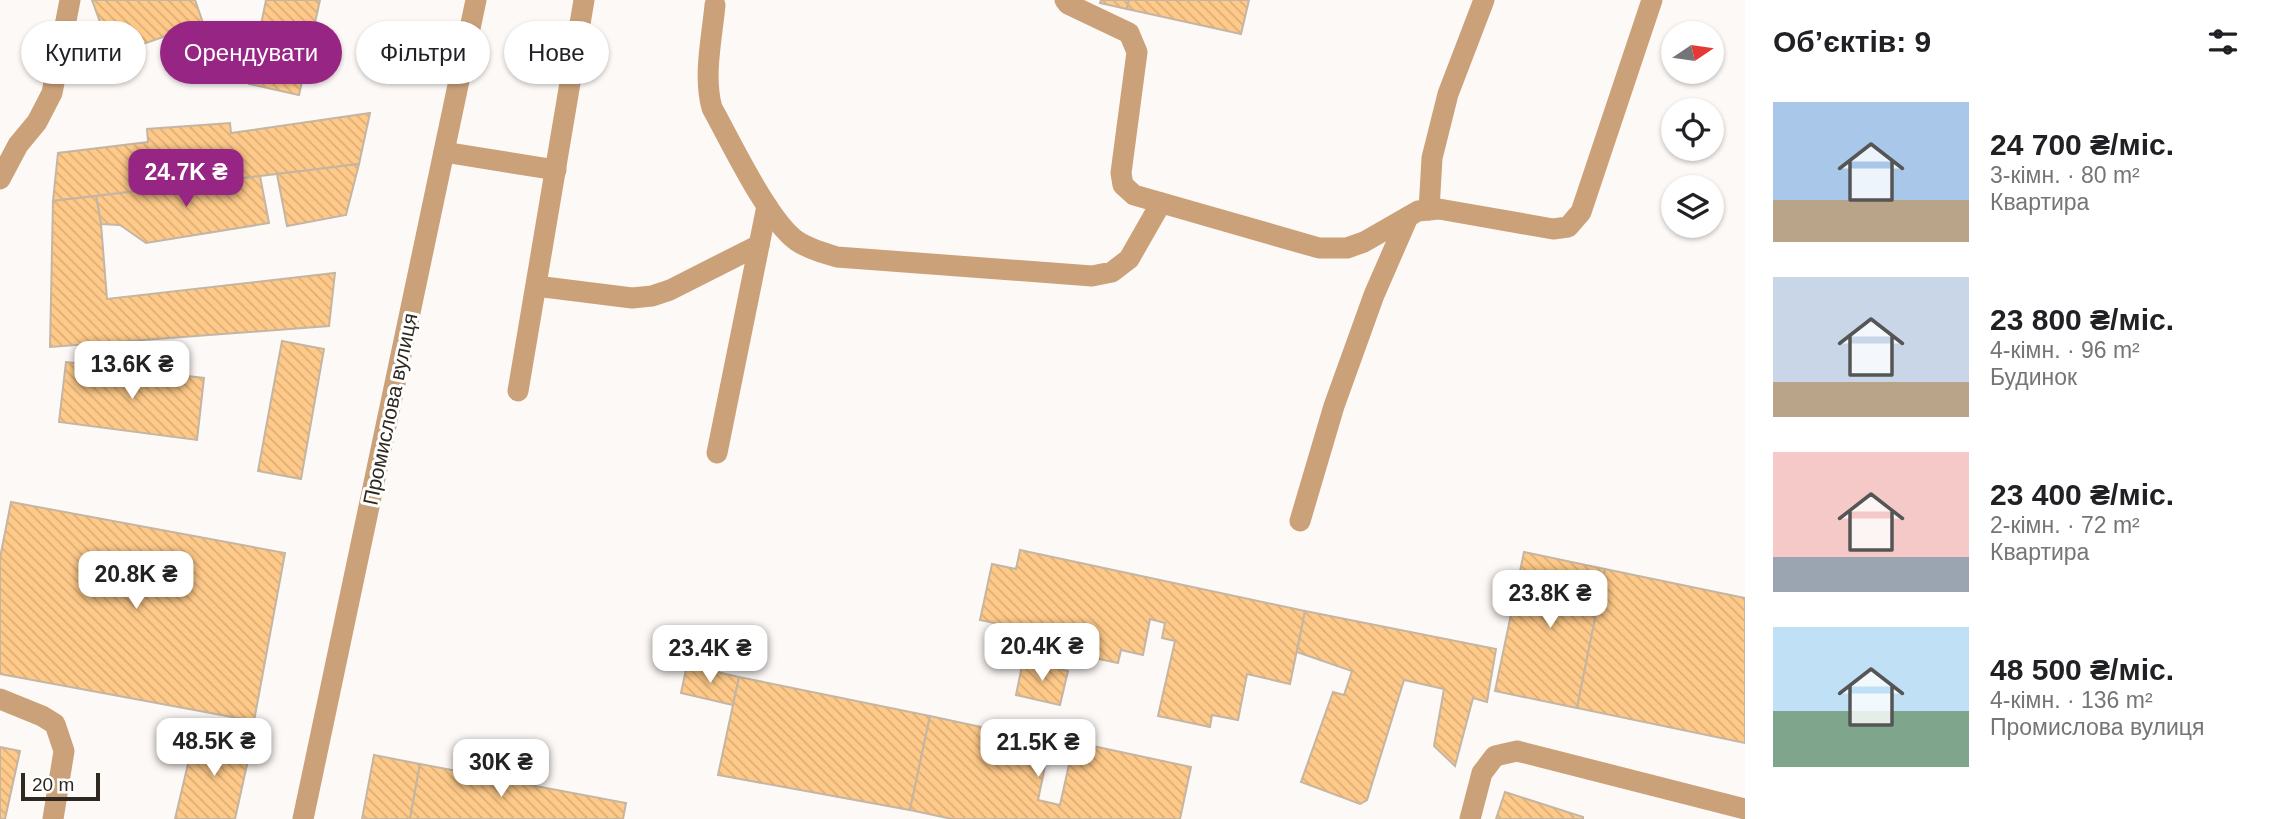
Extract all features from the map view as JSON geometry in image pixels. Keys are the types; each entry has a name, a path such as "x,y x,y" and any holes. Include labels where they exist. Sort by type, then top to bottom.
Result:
{"street":[{"path":"0,179 18,145 37,122 52,93 70,0"},
{"name":"Промислова вулиця","path":"303,819 476,0"},
{"path":"518,391 584,0"},
{"path":"1065,0 1068,4 1129,33 1137,52 1121,173 1123,186 1134,195 1319,247 1347,248 1364,242 1418,211 1439,209 1553,229 1568,227 1581,212 1651,0"},
{"path":"1429,210 1432,158 1448,94 1484,0"},
{"path":"715,5 708,96 712,108 767,206 795,240 814,250 837,257 1092,276 1112,272 1129,259 1161,203"},
{"path":"444,152 555,170"},
{"path":"717,453 767,206"},
{"path":"1300,521 1343,381 1374,295 1408,217"},
{"path":"536,286 632,298 652,296 670,290 760,245"},
{"path":"0,699 43,716 55,724 64,751 53,819"},
{"path":"1470,819 1482,773 1495,756 1517,751 1745,809"}],"building":[{"path":"92,0 195,0 202,21 160,21 160,38 146,43 146,21 100,21"},
{"path":"266,0 320,0 315,21 262,21"},
{"path":"1101,0 1129,0 1127,9 1100,3"},
{"path":"1129,0 1249,0 1241,34 1127,9"},
{"path":"249,84 301,84 299,95"},
{"path":"370,113 359,164 53,201 58,153 148,142 147,129 230,123 231,133"},
{"path":"359,164 346,215 287,226 277,174"},
{"path":"260,176 269,223 146,243 120,225 101,224 96,196"},
{"path":"96,196 107,299 335,273 329,326 50,347 53,201"},
{"path":"282,341 324,349 301,479 258,471"},
{"path":"66,362 204,378 197,440 59,422"},
{"path":"11,502 285,553 254,721 0,674 0,558"},
{"path":"1020,550 1305,611 1290,684 1247,674 1238,720 1212,715 1210,727 1158,716 1175,641 1162,638 1165,623 1150,619 1143,655 1121,650 1118,663 1029,644 1032,631 980,620 992,564 1016,569"},
{"path":"1524,552 1605,569 1577,708 1495,691"},
{"path":"1605,569 1745,598 1745,743 1577,708"},
{"path":"1305,611 1496,649 1487,702 1473,698 1455,766 1434,746 1444,689 1404,680 1367,800 1360,804 1301,782 1333,692 1344,695 1352,671 1297,652"},
{"path":"1023,661 1068,671 1060,705 1016,695"},
{"path":"687,665 739,677 733,705 681,693"},
{"path":"739,677 930,716 910,810 718,775"},
{"path":"930,716 1050,742 1038,800 1060,805 1074,742 1191,767 1180,819 952,819 910,810"},
{"path":"196,730 252,742 235,819 175,819"},
{"path":"0,747 20,751 5,819 0,819"},
{"path":"374,755 420,764 410,819 362,819"},
{"path":"420,764 626,803 623,819 410,819"},
{"path":"1505,792 1583,817 1583,819 1496,819"}]}
